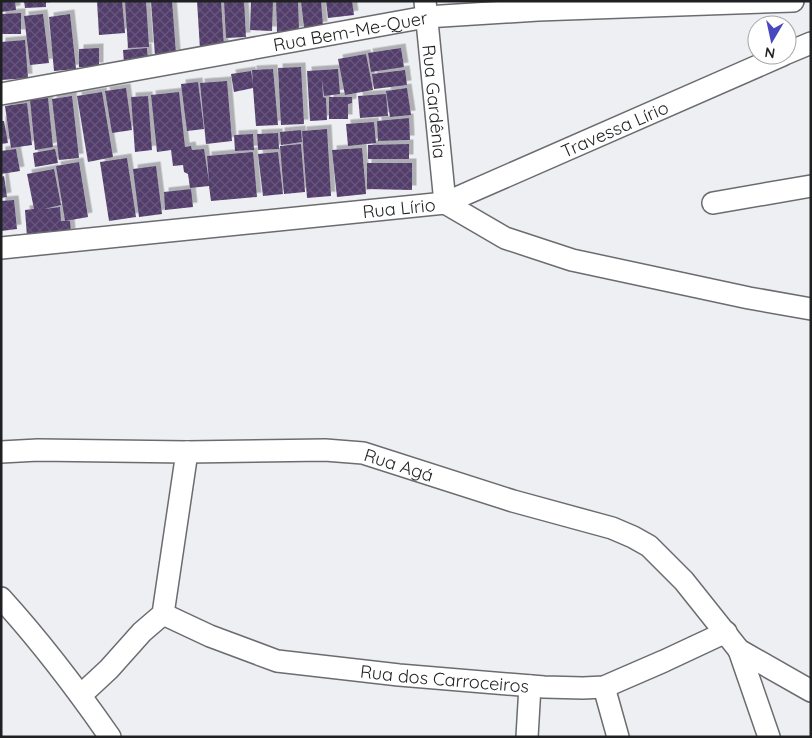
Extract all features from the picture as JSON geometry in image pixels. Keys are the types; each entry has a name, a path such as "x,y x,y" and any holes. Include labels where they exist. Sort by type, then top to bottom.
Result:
{"street":[{"name":"Rua Bem-Me-Quer","path":"1,94 426,9 538,10 793,1"},
{"name":"Rua Gardênia","path":"426,9 445,202"},
{"path":"797,49 811,43"},
{"name":"Travessa Lírio","path":"445,202 760,65"},
{"path":"713,203 811,186"},
{"name":"Rua Lírio","path":"1,248 445,202 506,238 564,257 748,298 811,309"},
{"name":"Rua Agá","path":"1,452 38,450 188,452 325,450 363,453 513,501 612,528 649,546 684,581 726,632 738,650 769,737"},
{"path":"81,695 109,669 142,632 163,614 188,452"},
{"path":"1,598 34,635 81,695 110,737"},
{"name":"Rua dos Carroceiros","path":"163,614 210,636 277,661 407,676 530,686 583,688 604,686 726,632"},
{"name":"Rua Agá","path":"738,650 811,691"},
{"path":"527,737 530,686"},
{"path":"604,686 618,737"}],"building":[{"path":"1,1 15,1 16,10 1,12"},
{"path":"24,1 46,1 46,7 25,8"},
{"path":"97,1 122,1 125,33 99,35"},
{"path":"125,1 146,1 149,47 128,48"},
{"path":"151,1 172,1 176,54 155,56"},
{"path":"197,1 221,1 224,48 200,49"},
{"path":"224,1 244,1 246,37 226,38"},
{"path":"251,1 273,1 272,31 250,30"},
{"path":"276,1 298,1 299,31 277,32"},
{"path":"301,1 321,1 323,26 304,28"},
{"path":"326,1 352,1 354,15 328,18"},
{"path":"21,13 21,34 1,34 1,14"},
{"path":"43,14 49,63 30,65 24,16"},
{"path":"70,14 76,69 54,71 49,17"},
{"path":"25,40 28,78 1,80 1,42"},
{"path":"99,48 99,67 79,67 79,49"},
{"path":"147,48 148,62 124,63 123,50"},
{"path":"401,48 404,67 371,72 368,53"},
{"path":"366,54 373,90 345,95 338,59"},
{"path":"301,67 304,124 281,125 278,68"},
{"path":"273,69 278,125 256,126 253,88 234,92 231,74 251,71 253,84 252,70"},
{"path":"338,69 340,94 324,96 322,79 323,97 326,98 327,120 310,121 307,71"},
{"path":"405,70 407,85 374,89 372,74"},
{"path":"227,81 232,141 206,144 200,83"},
{"path":"198,82 204,129 187,131 181,84"},
{"path":"126,88 132,130 112,133 105,91"},
{"path":"407,88 411,115 390,117 386,91"},
{"path":"102,92 113,157 88,162 77,96"},
{"path":"179,92 185,147 191,146 192,150 204,149 209,182 207,156 253,152 257,197 211,201 209,186 190,188 188,174 184,172 183,165 173,166 171,150 157,152 151,95"},
{"path":"386,94 388,116 360,118 358,96"},
{"path":"72,96 79,158 59,160 52,99"},
{"path":"148,96 152,150 135,152 131,97"},
{"path":"329,97 352,97 352,103 348,104 348,119 329,119"},
{"path":"48,98 53,147 35,150 30,100"},
{"path":"27,103 32,145 11,148 5,106"},
{"path":"409,118 410,140 378,141 377,121"},
{"path":"1,121 4,121 8,143 1,144"},
{"path":"374,122 376,143 348,146 346,124"},
{"path":"327,129 331,196 307,198 302,131"},
{"path":"301,130 302,142 281,145 280,132"},
{"path":"278,133 279,149 258,150 257,134"},
{"path":"253,134 254,150 235,151 234,135"},
{"path":"301,144 305,192 284,194 280,146"},
{"path":"409,144 409,159 368,159 368,145"},
{"path":"362,148 366,194 337,197 332,150"},
{"path":"16,149 20,171 1,174 1,151"},
{"path":"55,149 58,163 35,167 33,153"},
{"path":"278,152 283,194 263,196 258,154"},
{"path":"127,158 136,217 109,221 100,162"},
{"path":"79,162 88,217 65,221 56,166"},
{"path":"367,163 412,163 412,190 367,189"},
{"path":"156,166 162,214 139,217 133,169"},
{"path":"54,169 61,205 44,209 60,207 61,221 70,221 71,233 27,237 25,210 34,209 27,174"},
{"path":"4,176 7,197 1,198 1,177"},
{"path":"191,189 193,207 165,210 164,192"},
{"path":"14,200 17,229 1,231 1,201"}]}
